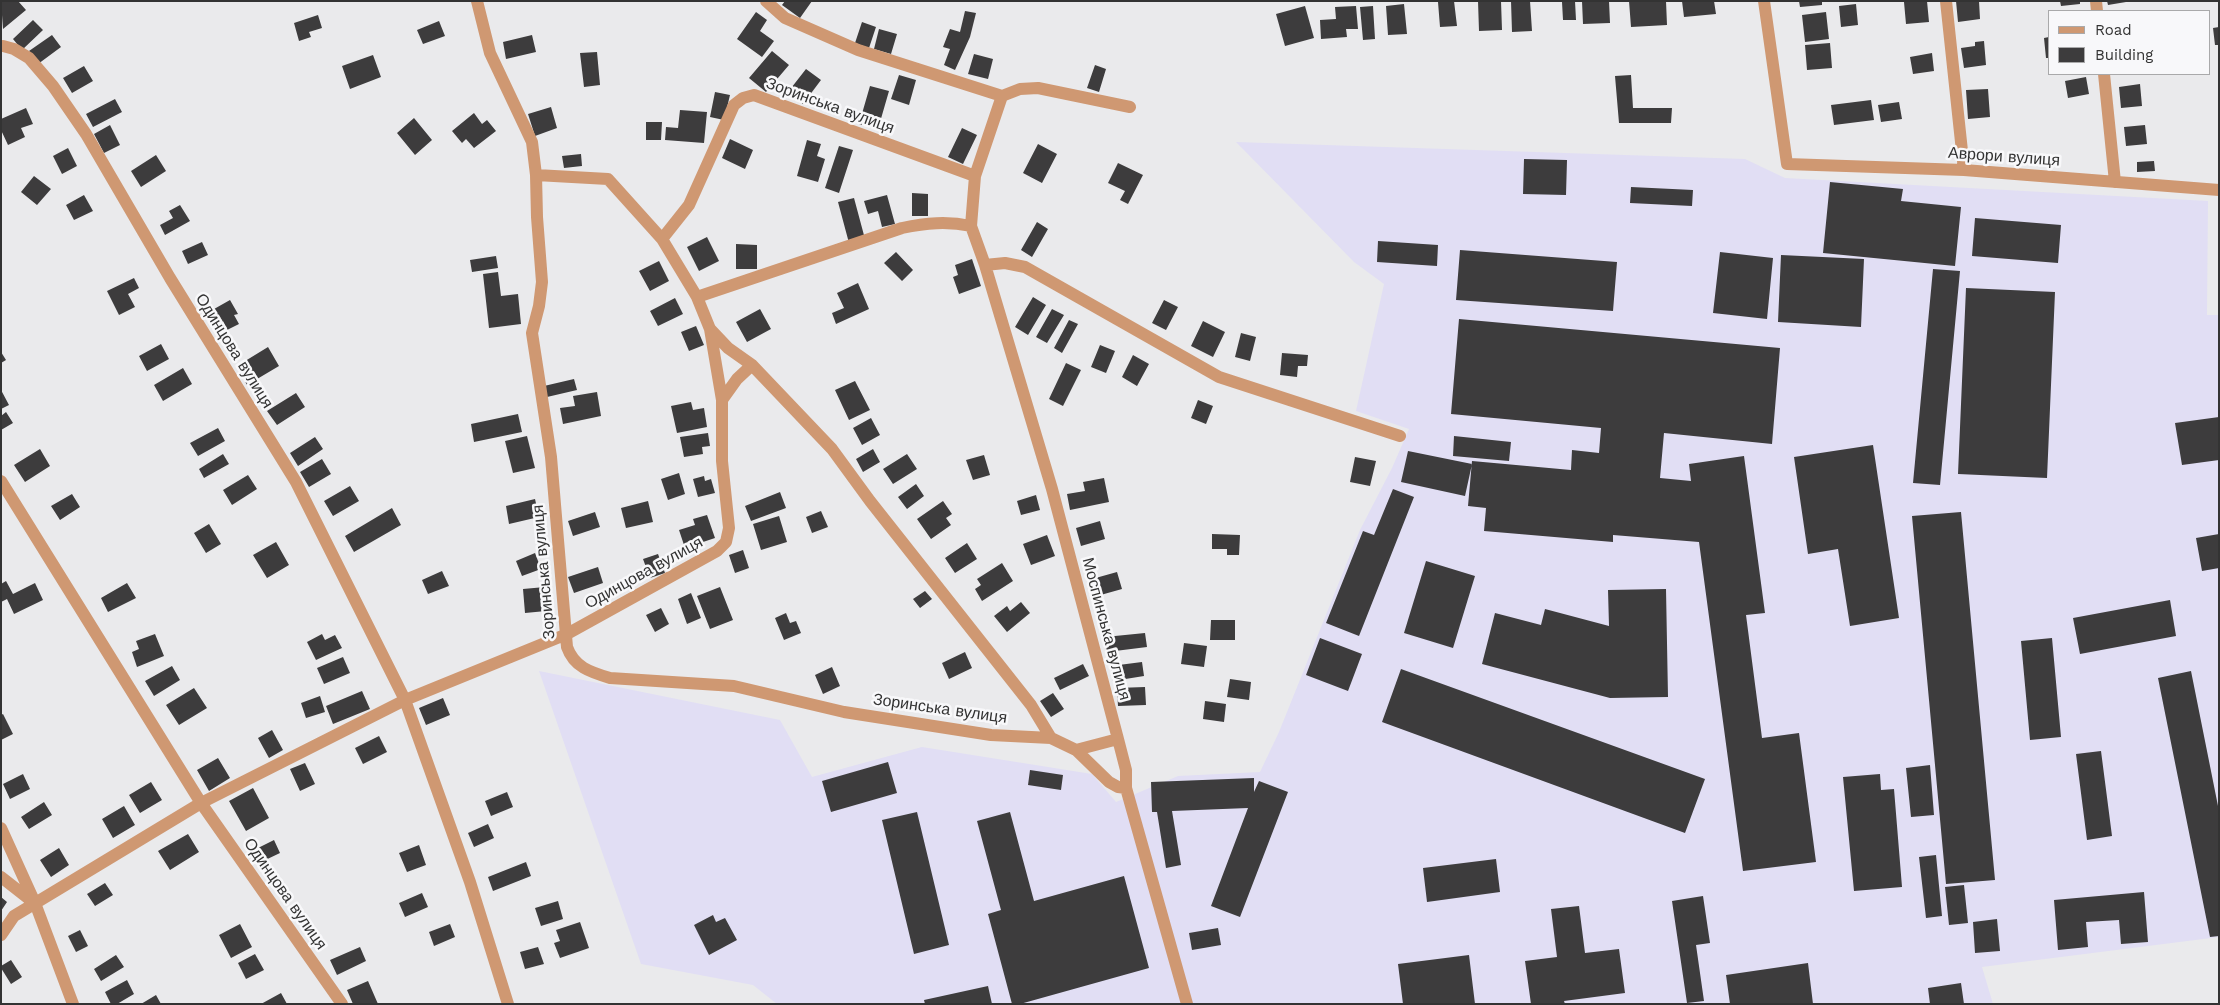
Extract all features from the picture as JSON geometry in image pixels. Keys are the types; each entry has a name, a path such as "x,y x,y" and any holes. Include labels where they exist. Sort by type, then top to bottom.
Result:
{"street":[{"name":"Зоринська вулиця","path":"477,1 490,53 532,142 536,175 542,282 539,306 532,333 550,457 567,647 571,658 578,666 610,678 734,686 844,712 991,735 1051,738 1076,750 1110,782 1118,787 1126,788"},
{"path":"766,1 785,18 858,50 1002,96 1020,89 1038,88 1130,107"},
{"name":"Аврори вулиця","path":"1764,1 1787,164 1964,170 2219,190"},
{"path":"1946,1 1964,170"},
{"name":"Одинцова вулиця","path":"3,46 14,49 29,58 52,86 101,158 170,278 296,482 405,700 470,882 508,1004"},
{"path":"2104,75 2115,182"},
{"name":"Зоринська вулиця","path":"662,239 689,205 734,105 743,98 754,95 975,176"},
{"name":"Моспинська вулиця","path":"1002,96 975,176 971,226 985,265 1052,489 1126,770 1126,788 1186,1004"},
{"name":"Зоринська вулиця","path":"536,175 608,180 662,239 697,297 710,329 728,348 752,365 832,449 870,501 1031,705 1051,738"},
{"path":"697,297 902,228 929,222 954,222 971,226"},
{"path":"985,265 1006,263 1024,267 1219,377 1400,436"},
{"name":"Одинцова вулиця","path":"1,934 14,916 201,802 405,700 567,634 717,551 726,542 730,528 722,461 722,400 710,329"},
{"path":"722,400 737,378 752,365"},
{"name":"Одинцова вулиця","path":"1,481 201,802 342,1004"},
{"path":"1076,750 1118,739"},
{"path":"1,828 35,903 73,1004"},
{"path":"1,877 35,903"}],"shaded area":[{"path":"1236,142 1745,159 1785,178 2208,201 2207,315 2219,315 2219,937 1982,967 1993,1004 777,1004 753,985 641,964 539,671 780,720 812,777 922,747 1092,774 1116,802 1178,776 1260,772 1279,732 1360,530 1392,468 1409,429 1356,411 1384,284 1354,262"}],"building":[{"path":"1,1 18,1 26,10 3,29"},
{"path":"785,1 812,1 800,18 782,5"},
{"path":"1454,1 1457,26 1440,27 1438,2"},
{"path":"1478,1 1501,1 1502,30 1479,31"},
{"path":"1511,1 1530,1 1532,31 1512,32"},
{"path":"1575,1 1576,20 1563,20 1562,2"},
{"path":"1582,1 1609,1 1610,23 1583,24"},
{"path":"1629,1 1666,1 1667,25 1631,27"},
{"path":"1682,1 1714,1 1716,14 1684,17"},
{"path":"1799,1 1822,1 1822,5 1800,7"},
{"path":"1927,1 1929,22 1906,24 1904,2"},
{"path":"1956,1 1979,1 1980,19 1958,22"},
{"path":"2060,1 2080,1 2080,4 2061,6"},
{"path":"2107,1 2126,1 2126,2 2108,5"},
{"path":"1404,4 1407,34 1388,35 1386,6"},
{"path":"1856,4 1858,25 1841,27 1839,6"},
{"path":"1305,6 1314,38 1285,46 1276,14"},
{"path":"1356,6 1358,29 1346,29 1347,37 1321,39 1320,20 1336,19 1335,7"},
{"path":"1373,6 1375,39 1363,40 1360,7"},
{"path":"965,11 976,13 970,37 955,70 944,65 950,49 943,47 950,29 960,32"},
{"path":"756,12 767,20 760,31 774,41 762,57 737,39"},
{"path":"1826,12 1829,39 1805,42 1802,15"},
{"path":"318,15 322,28 309,32 311,37 299,41 294,23"},
{"path":"33,20 43,30 22,50 13,39"},
{"path":"439,21 445,36 423,44 417,30"},
{"path":"862,22 876,27 869,48 855,43"},
{"path":"2219,27 2219,45 2215,45 2213,28"},
{"path":"879,29 897,34 891,54 874,49"},
{"path":"52,35 61,47 38,64 29,51"},
{"path":"532,35 536,52 506,59 503,42"},
{"path":"2048,37 2048,58 2046,58 2044,38"},
{"path":"1984,41 1986,65 1964,68 1961,48 1975,46 1975,42"},
{"path":"1830,43 1832,68 1807,70 1805,45"},
{"path":"772,51 789,65 766,92 749,78"},
{"path":"597,52 600,85 584,87 580,53"},
{"path":"1932,53 1934,71 1913,74 1910,57"},
{"path":"974,54 993,59 988,79 968,74"},
{"path":"373,55 381,77 350,89 342,66"},
{"path":"1095,65 1106,69 1099,92 1087,88"},
{"path":"84,66 93,81 72,93 63,78"},
{"path":"806,69 821,80 803,104 788,92"},
{"path":"899,75 916,80 909,105 891,99"},
{"path":"1631,75 1633,108 1672,108 1671,123 1619,123 1615,76"},
{"path":"2086,77 2089,94 2068,98 2065,81"},
{"path":"2140,84 2142,106 2121,108 2119,87"},
{"path":"870,86 889,91 878,129 859,124"},
{"path":"1988,89 1990,117 1968,119 1966,90"},
{"path":"715,92 730,95 724,120 710,117"},
{"path":"115,99 122,112 93,127 86,114"},
{"path":"1871,100 1874,120 1834,125 1831,105"},
{"path":"1899,102 1902,119 1881,122 1878,105"},
{"path":"551,107 557,128 535,136 528,114"},
{"path":"26,108 33,124 21,128 25,137 8,145 1,130 1,119"},
{"path":"680,110 707,112 704,143 665,140 666,127 678,128"},
{"path":"474,113 482,124 487,120 496,131 474,148 466,139 462,143 452,131"},
{"path":"414,118 432,140 415,155 397,133"},
{"path":"646,122 662,122 661,140 646,140"},
{"path":"110,125 120,145 104,153 94,134"},
{"path":"2145,125 2147,144 2126,146 2124,127"},
{"path":"962,128 977,135 963,164 948,157"},
{"path":"730,139 753,150 745,169 722,158"},
{"path":"807,140 821,144 817,156 825,159 818,182 797,176"},
{"path":"1038,144 1057,154 1042,183 1023,173"},
{"path":"839,146 853,150 839,193 825,188"},
{"path":"68,148 77,166 62,174 53,156"},
{"path":"581,154 582,166 564,168 562,156"},
{"path":"156,155 166,171 141,187 131,171"},
{"path":"1524,159 1567,160 1566,195 1523,194"},
{"path":"2154,161 2155,171 2137,172 2137,162"},
{"path":"1118,163 1143,175 1128,204 1120,200 1125,191 1108,183"},
{"path":"34,176 51,189 37,205 21,192"},
{"path":"1830,182 1903,189 1901,201 1961,207 1955,266 1823,253"},
{"path":"1631,187 1693,190 1692,206 1630,203"},
{"path":"912,193 928,194 928,216 912,216"},
{"path":"84,195 93,211 74,220 66,205"},
{"path":"887,195 895,224 882,227 878,211 868,214 864,201"},
{"path":"854,198 865,239 849,243 838,202"},
{"path":"180,205 190,221 165,235 160,225 173,218 169,211"},
{"path":"1975,218 2061,225 2058,263 1972,256"},
{"path":"1037,222 1048,229 1032,257 1021,250"},
{"path":"707,237 719,261 699,271 687,247"},
{"path":"1378,241 1438,245 1437,266 1377,262"},
{"path":"202,242 208,255 188,264 182,251"},
{"path":"736,244 757,245 757,269 736,269"},
{"path":"1460,250 1617,262 1613,311 1456,300"},
{"path":"896,252 913,270 902,281 884,263"},
{"path":"1720,252 1773,258 1767,319 1713,313"},
{"path":"1781,255 1864,259 1861,327 1778,322"},
{"path":"496,256 498,268 472,272 470,260"},
{"path":"972,259 981,286 959,294 953,277 958,275 955,265"},
{"path":"659,261 669,281 650,291 639,271"},
{"path":"1933,269 1960,271 1940,485 1913,483"},
{"path":"498,272 501,296 518,294 521,324 489,328 483,274"},
{"path":"134,278 139,288 128,294 135,307 119,315 107,291"},
{"path":"858,283 869,309 836,324 832,313 844,308 837,293"},
{"path":"1966,288 2055,292 2047,478 1958,474"},
{"path":"1033,297 1046,305 1028,335 1015,327"},
{"path":"675,298 683,314 658,326 650,311"},
{"path":"230,300 238,314 234,315 239,324 227,330 223,321 213,326 207,313"},
{"path":"1164,300 1178,307 1166,330 1152,323"},
{"path":"760,309 771,329 747,342 736,322"},
{"path":"1052,309 1064,315 1047,343 1036,337"},
{"path":"1459,319 1780,348 1772,444 1664,433 1660,478 1691,481 1689,464 1744,456 1765,613 1746,615 1762,738 1799,733 1816,862 1743,871 1699,542 1613,535 1613,542 1484,531 1486,508 1468,506 1472,461 1571,470 1572,450 1599,453 1601,428 1451,414"},
{"path":"1069,320 1078,324 1062,353 1054,348"},
{"path":"1203,321 1225,332 1213,357 1191,346"},
{"path":"696,326 704,345 689,351 681,332"},
{"path":"1241,333 1256,337 1250,361 1235,357"},
{"path":"161,344 169,359 147,371 139,356"},
{"path":"1100,345 1115,351 1106,373 1091,367"},
{"path":"268,347 279,366 247,385 237,366"},
{"path":"1,352 6,360 1,363"},
{"path":"1282,353 1308,355 1307,366 1298,366 1297,377 1280,375"},
{"path":"1133,355 1149,364 1137,386 1122,377"},
{"path":"1066,363 1081,370 1063,406 1049,399"},
{"path":"183,368 192,384 163,401 154,385"},
{"path":"574,379 577,390 547,397 544,386"},
{"path":"855,381 870,410 849,420 835,390"},
{"path":"1,390 9,405 1,409"},
{"path":"597,392 601,416 563,424 560,408 575,406 573,396"},
{"path":"296,393 305,407 277,425 267,411"},
{"path":"1198,400 1213,406 1206,424 1191,418"},
{"path":"691,402 693,410 704,408 707,427 677,433 671,406"},
{"path":"6,412 13,423 1,430 1,416"},
{"path":"518,414 522,432 474,442 471,424"},
{"path":"2219,417 2219,460 2182,465 2175,423"},
{"path":"871,418 880,435 862,445 853,428"},
{"path":"218,428 225,441 198,456 190,443"},
{"path":"708,433 710,446 702,447 703,454 684,457 680,437"},
{"path":"527,436 535,468 513,473 505,441"},
{"path":"1454,436 1511,442 1509,461 1453,456"},
{"path":"315,437 323,449 298,466 290,453"},
{"path":"1873,445 1899,618 1850,626 1838,549 1808,554 1794,457"},
{"path":"40,449 50,466 25,482 14,465"},
{"path":"873,449 880,462 863,472 856,459"},
{"path":"1408,451 1472,464 1465,496 1401,482"},
{"path":"223,454 229,464 204,478 199,469"},
{"path":"907,454 917,469 893,484 883,469"},
{"path":"984,455 990,475 973,480 966,460"},
{"path":"1355,457 1376,461 1370,486 1350,482"},
{"path":"322,459 331,474 309,487 300,472"},
{"path":"679,473 685,494 668,500 661,479"},
{"path":"248,475 257,489 232,505 223,490"},
{"path":"704,476 705,481 711,479 715,493 698,497 693,479"},
{"path":"1104,478 1109,502 1070,510 1067,494 1085,491 1083,482"},
{"path":"916,484 924,496 907,509 898,497"},
{"path":"350,486 359,501 333,516 324,501"},
{"path":"1393,489 1414,497 1359,636 1326,623 1363,531 1374,535"},
{"path":"780,492 786,508 751,521 745,506"},
{"path":"72,494 80,507 60,520 51,506"},
{"path":"1036,495 1040,510 1021,515 1017,501"},
{"path":"535,499 539,517 509,524 506,506"},
{"path":"648,501 653,522 626,528 621,508"},
{"path":"943,501 952,514 946,518 951,525 931,539 917,519"},
{"path":"392,508 401,525 354,552 345,536"},
{"path":"821,511 828,527 812,533 806,517"},
{"path":"595,512 600,527 573,536 568,521"},
{"path":"1961,512 1995,880 1946,884 1912,516"},
{"path":"707,515 715,538 685,548 679,530 695,525 693,519"},
{"path":"779,516 787,542 761,550 753,524"},
{"path":"1100,521 1105,539 1081,546 1076,528"},
{"path":"209,524 221,544 206,553 194,533"},
{"path":"1212,534 1240,535 1239,555 1227,555 1227,549 1212,549"},
{"path":"2219,534 2219,568 2202,571 2196,538"},
{"path":"1047,535 1055,556 1031,565 1023,544"},
{"path":"276,542 289,565 267,578 253,555"},
{"path":"967,543 977,559 955,573 945,558"},
{"path":"743,550 749,568 735,573 729,555"},
{"path":"535,553 541,569 522,576 516,561"},
{"path":"658,554 665,573 650,578 643,559"},
{"path":"1426,561 1475,576 1453,648 1404,633"},
{"path":"1002,563 1013,581 982,601 975,589 981,585 977,579"},
{"path":"598,567 603,583 574,593 568,577"},
{"path":"442,571 449,586 428,594 422,580"},
{"path":"1117,572 1122,589 1097,596 1092,579"},
{"path":"6,581 13,594 35,583 43,600 14,614 7,599 1,602 1,584"},
{"path":"127,583 136,598 108,612 101,598"},
{"path":"545,587 546,611 525,613 523,589"},
{"path":"720,587 733,620 710,629 697,596"},
{"path":"1666,589 1668,697 1610,698 1482,664 1495,613 1541,625 1545,609 1609,626 1608,590"},
{"path":"925,591 932,599 920,608 913,599"},
{"path":"691,593 701,618 687,624 678,599"},
{"path":"2170,600 2176,636 2080,654 2073,618"},
{"path":"1021,602 1030,613 1007,632 994,616 1007,606 1010,611"},
{"path":"661,608 669,624 655,632 646,615"},
{"path":"786,613 790,623 796,621 801,633 784,640 775,618"},
{"path":"1211,620 1235,620 1235,640 1210,640"},
{"path":"1145,633 1147,647 1107,652 1105,637"},
{"path":"155,634 164,656 137,667 132,652 139,649 136,641"},
{"path":"322,634 325,640 335,635 342,648 316,660 307,642"},
{"path":"1320,638 1362,654 1348,691 1306,675"},
{"path":"2052,638 2061,737 2030,740 2021,641"},
{"path":"1184,643 1207,646 1204,667 1181,664"},
{"path":"965,652 972,668 949,679 942,663"},
{"path":"343,657 350,673 324,684 317,668"},
{"path":"1142,662 1144,676 1113,681 1111,666"},
{"path":"1083,664 1089,676 1060,690 1054,678"},
{"path":"172,666 180,680 154,696 145,681"},
{"path":"832,667 840,686 823,694 815,675"},
{"path":"1401,669 1705,779 1685,833 1382,722"},
{"path":"2191,671 2219,811 2219,936 2210,937 2158,678"},
{"path":"1230,679 1251,682 1249,700 1227,697"},
{"path":"1145,687 1146,705 1118,706 1117,688"},
{"path":"194,688 207,708 179,725 166,705"},
{"path":"362,691 370,709 333,724 326,706"},
{"path":"1053,693 1064,709 1051,717 1040,701"},
{"path":"320,696 325,712 306,718 301,703"},
{"path":"443,698 450,715 426,725 419,708"},
{"path":"1205,701 1226,704 1224,722 1203,719"},
{"path":"3,714 13,734 1,740 1,715"},
{"path":"272,730 283,750 269,758 258,738"},
{"path":"379,736 387,752 363,764 355,748"},
{"path":"2101,751 2112,836 2087,840 2076,754"},
{"path":"218,758 230,778 209,791 197,770"},
{"path":"888,762 897,793 831,812 822,781"},
{"path":"305,763 315,784 300,791 290,769"},
{"path":"1930,765 1934,815 1911,817 1906,768"},
{"path":"1030,770 1063,775 1061,790 1028,785"},
{"path":"23,774 30,789 10,799 3,784"},
{"path":"1880,774 1881,790 1894,789 1902,887 1854,891 1843,777"},
{"path":"1254,778 1254,792 1259,781 1288,792 1240,917 1211,906 1248,808 1172,811 1181,865 1166,868 1157,812 1152,812 1151,782"},
{"path":"151,782 162,800 140,813 129,795"},
{"path":"253,788 269,818 246,831 229,801"},
{"path":"507,792 513,807 491,816 485,801"},
{"path":"44,802 52,815 29,829 21,817"},
{"path":"124,806 135,825 113,838 102,819"},
{"path":"917,812 949,945 914,954 882,820"},
{"path":"1010,812 1034,901 1124,876 1149,968 1020,1004 1012,1004 988,914 1001,910 977,821"},
{"path":"488,824 494,838 474,847 468,833"},
{"path":"188,834 199,852 170,870 158,851"},
{"path":"274,840 280,853 259,863 252,851"},
{"path":"419,845 426,865 407,872 399,853"},
{"path":"59,848 69,865 51,877 40,860"},
{"path":"1936,855 1942,916 1926,918 1919,857"},
{"path":"1496,859 1500,892 1427,902 1423,868"},
{"path":"526,862 531,876 493,891 488,877"},
{"path":"105,883 113,895 95,906 87,894"},
{"path":"1964,885 1968,923 1949,925 1945,887"},
{"path":"2144,892 2148,942 2121,944 2119,920 2086,922 2088,947 2058,950 2054,900"},
{"path":"422,893 428,907 405,917 399,903"},
{"path":"1703,896 1710,943 1696,945 1704,1001 1687,1003 1672,901"},
{"path":"1,897 7,902 1,911"},
{"path":"558,901 563,919 541,926 535,908"},
{"path":"1579,906 1585,953 1619,949 1625,993 1564,1001 1565,1004 1531,1004 1525,961 1557,957 1551,909"},
{"path":"713,915 716,922 725,918 737,940 709,955 694,925"},
{"path":"1997,919 2000,951 1975,953 1973,922"},
{"path":"580,922 589,948 560,958 554,943 560,941 556,930"},
{"path":"240,924 252,947 231,958 219,935"},
{"path":"450,924 455,937 434,946 429,932"},
{"path":"1218,928 1221,945 1192,950 1189,933"},
{"path":"80,930 88,946 76,952 68,936"},
{"path":"360,947 366,961 337,975 330,960"},
{"path":"538,947 544,964 525,969 520,952"},
{"path":"255,954 264,970 246,979 238,963"},
{"path":"116,955 124,967 101,981 94,969"},
{"path":"1469,955 1475,1004 1403,1004 1398,964"},
{"path":"11,960 22,977 11,984 1,966"},
{"path":"1808,963 1813,1004 1730,1004 1726,975"},
{"path":"127,980 134,994 117,1004 111,1004 105,992"},
{"path":"368,981 378,1004 353,1004 347,990"},
{"path":"1961,983 1964,1004 1930,1004 1928,988"},
{"path":"988,986 992,1004 925,1004 924,1000"},
{"path":"281,993 287,1004 261,1004"},
{"path":"156,995 161,1004 141,1004"}]}
